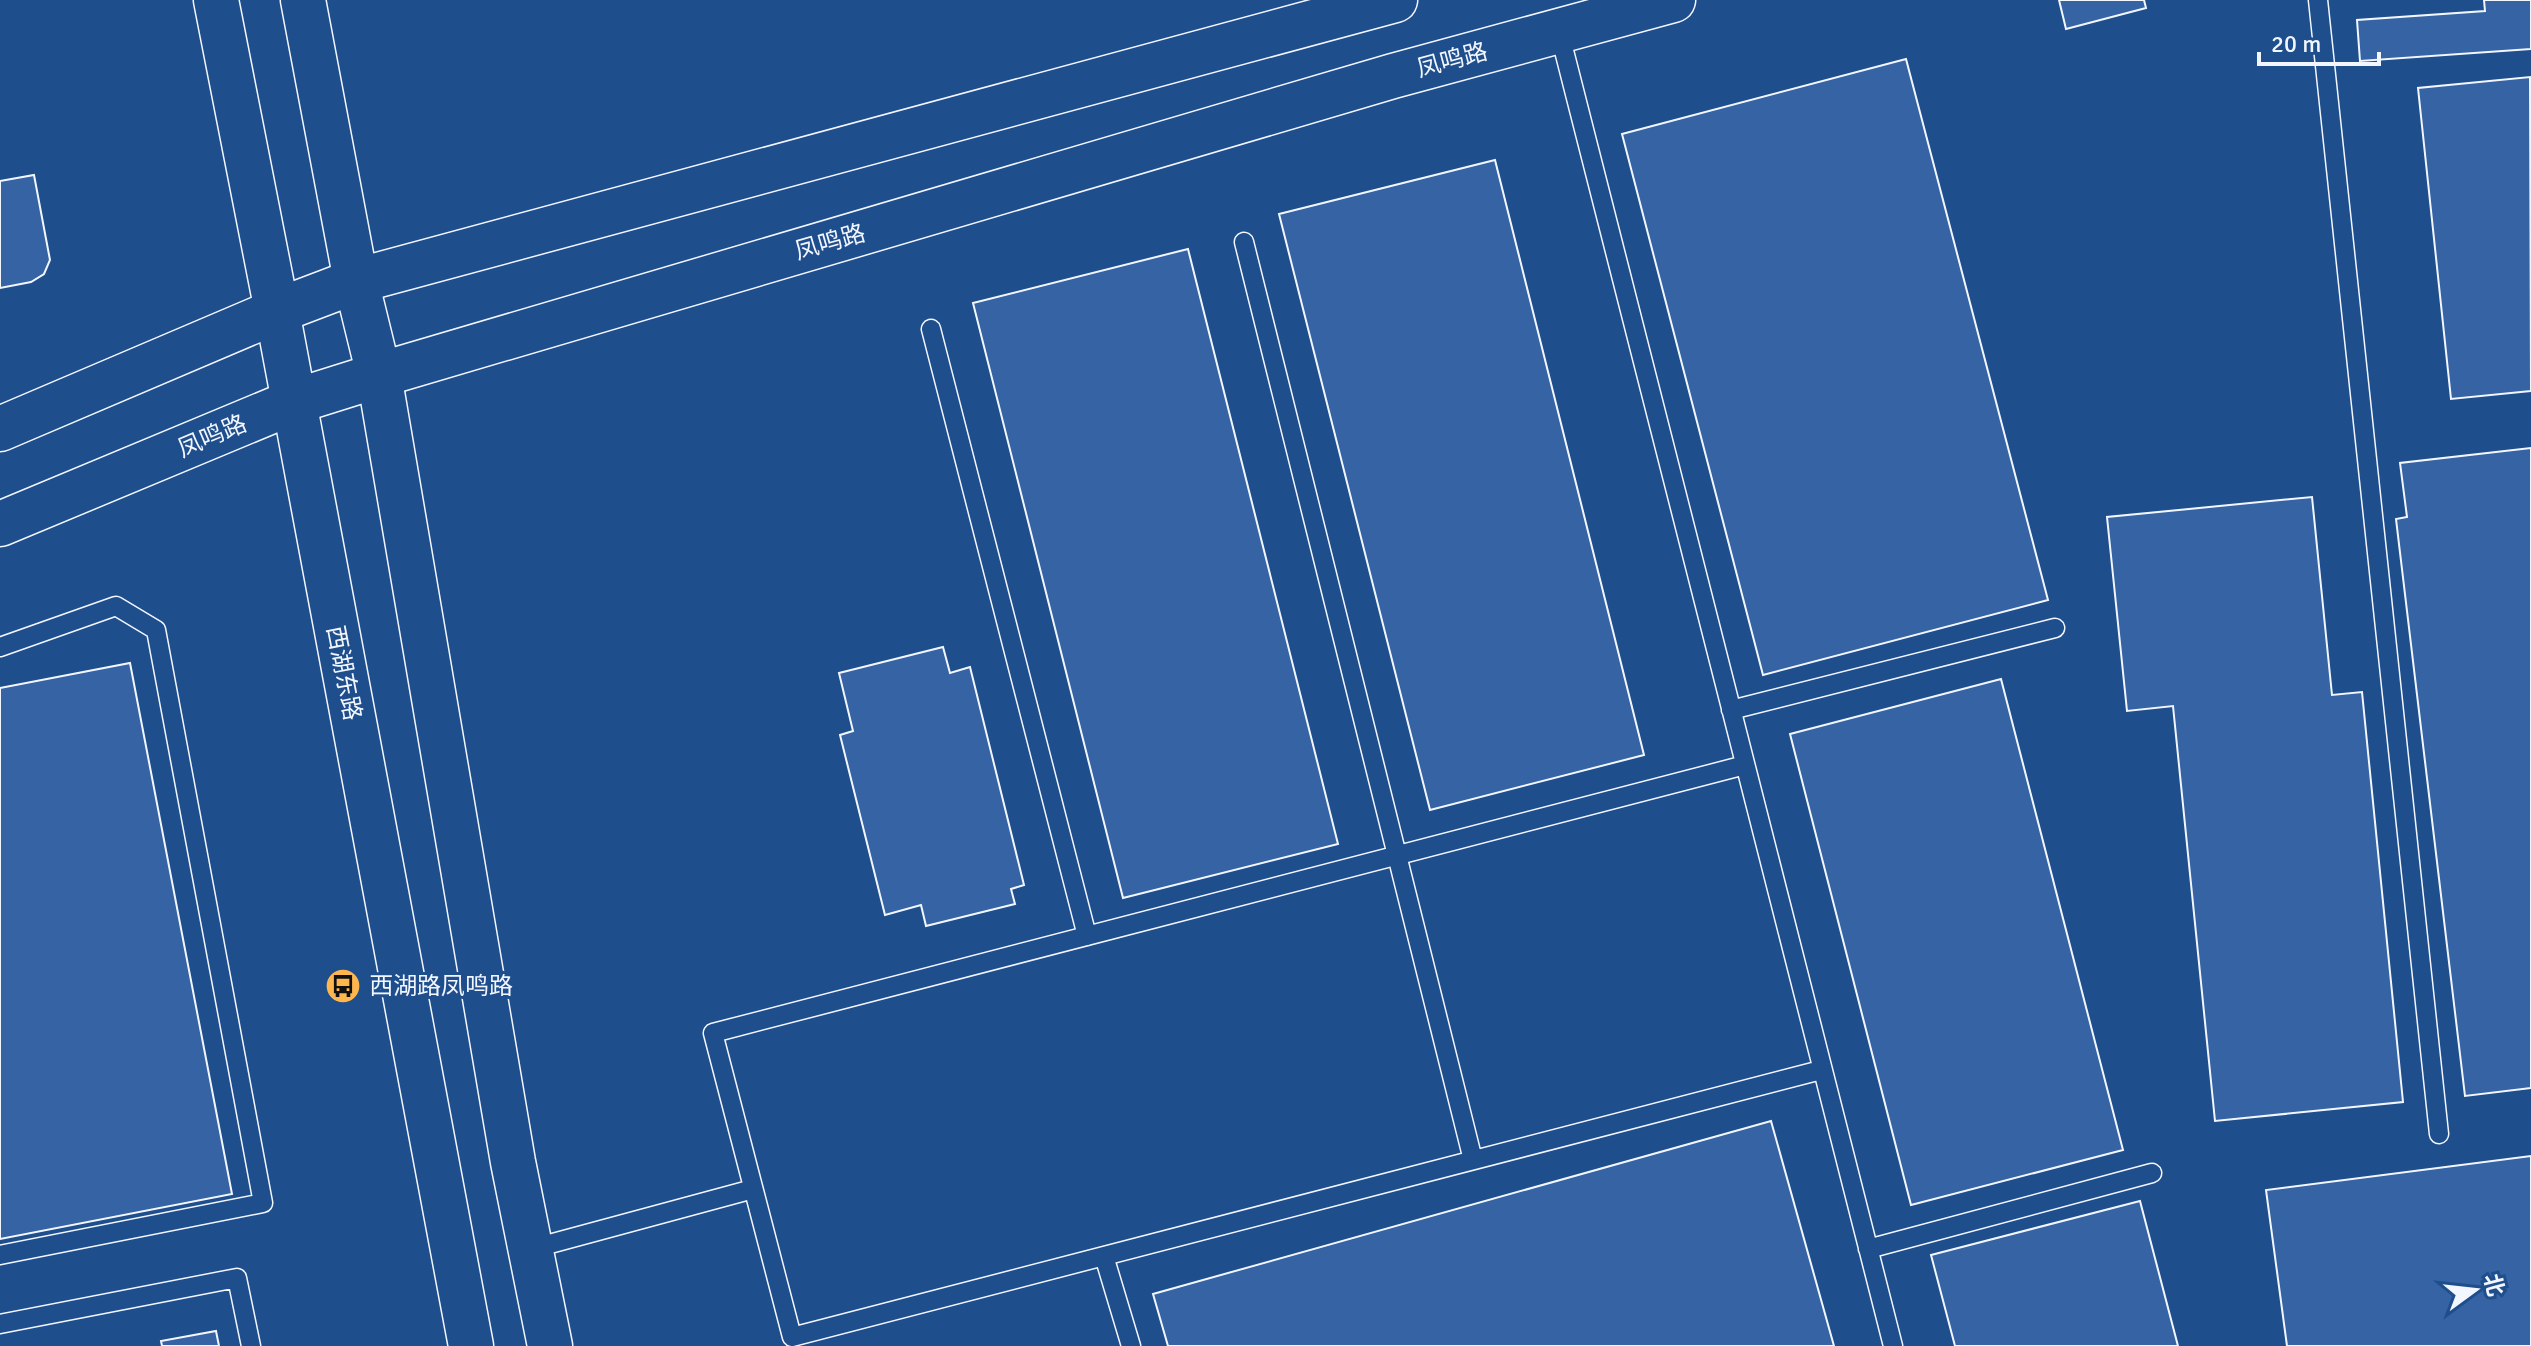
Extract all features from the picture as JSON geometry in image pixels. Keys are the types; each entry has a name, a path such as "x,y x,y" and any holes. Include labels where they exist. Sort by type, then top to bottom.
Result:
{"street":[{"name":"西湖东路","path":"216,0 471,1346"},
{"path":"303,0 356,281 379,375 510,1146 550,1346"},
{"path":"0,429 277,311 356,281 1395,0"},
{"name":"凤鸣路","path":"0,524 293,402 379,375 1363,85 1673,0"}],"lane":[{"path":"2318,0 2439,1134"},
{"path":"1559,31 1893,1346"},
{"path":"1244,242 1473,1160"},
{"path":"931,329 1087,936"},
{"path":"0,647 116,606 156,630 263,1203 0,1255"},
{"path":"1731,710 2055,628"},
{"path":"1745,765 713,1033 792,1337 1821,1070"},
{"path":"1868,1249 2152,1173"},
{"path":"531,1249 753,1189"},
{"path":"1104,1256 1131,1346"},
{"path":"0,1324 237,1278 251,1346"}],"building":[{"path":"2059,0 2144,0 2146,8 2066,29"},
{"path":"2484,0 2531,0 2531,49 2360,61 2357,20 2485,11"},
{"path":"1906,59 2048,600 1763,675 1622,134"},
{"path":"2530,77 2531,391 2451,399 2418,88"},
{"path":"1495,160 1644,755 1430,810 1279,214"},
{"path":"34,175 50,260 44,274 31,282 0,288 0,181"},
{"path":"1188,249 1338,844 1123,898 973,303"},
{"path":"2531,448 2531,1088 2465,1096 2396,519 2407,517 2400,463"},
{"path":"2312,497 2332,695 2362,692 2403,1102 2215,1121 2173,706 2127,711 2107,517"},
{"path":"943,647 950,673 970,667 1024,885 1011,889 1015,904 926,926 921,905 885,915 840,735 853,731 839,673"},
{"path":"130,663 232,1194 0,1239 0,688"},
{"path":"2001,679 2123,1150 1911,1205 1790,734"},
{"path":"1771,1121 1834,1346 1168,1346 1153,1294"},
{"path":"2531,1156 2531,1346 2287,1346 2266,1190"},
{"path":"2140,1201 2178,1346 1955,1346 1931,1255"},
{"path":"216,1331 219,1346 162,1346 161,1341"}],"place":[{"name":"西湖路凤鸣路","path":"343,986"}]}
